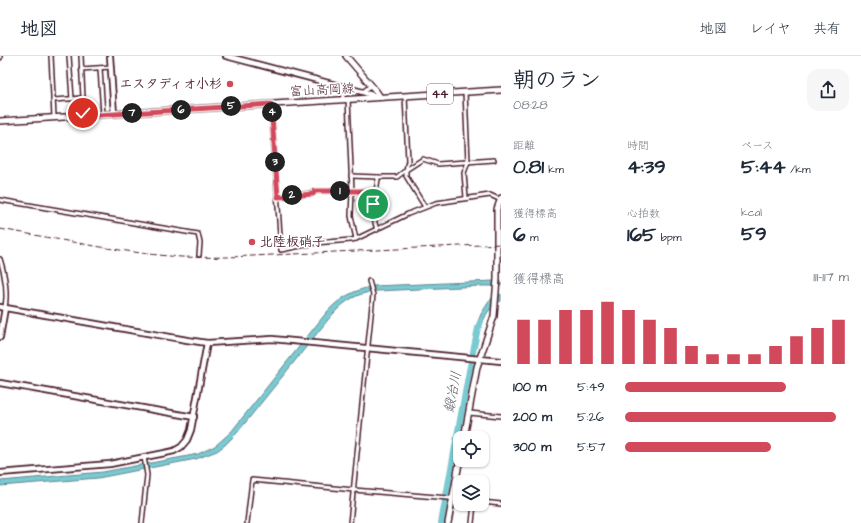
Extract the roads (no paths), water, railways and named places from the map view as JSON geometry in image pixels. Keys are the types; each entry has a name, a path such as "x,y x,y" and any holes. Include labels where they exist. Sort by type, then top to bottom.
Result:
{"main road":[{"path":"346,56 380,97"},
{"name":"富山高岡線","path":"0,121 501,90"},
{"path":"465,431 478,359 492,323 495,306 497,279 496,217 501,199"},
{"path":"448,523 451,498 458,467"}],"street":[{"path":"51,56 54,117"},
{"path":"69,56 72,99"},
{"path":"80,56 83,116"},
{"path":"110,56 114,114"},
{"path":"229,56 380,97"},
{"path":"100,68 103,115"},
{"path":"81,69 111,68"},
{"path":"363,92 369,87 369,83"},
{"path":"342,86 345,94 351,176 351,216 356,239"},
{"path":"464,92 468,162 464,173 466,198"},
{"path":"404,96 408,161 406,176 424,207"},
{"path":"53,100 83,98"},
{"path":"271,104 281,250 315,243 356,239 424,207 436,203 490,195 501,199"},
{"path":"351,176 397,177 423,159 438,164 494,160"},
{"path":"377,230 374,219 373,204 378,185 378,177"},
{"path":"278,197 313,194 315,191 376,191"},
{"path":"0,200 198,234 200,243 199,255"},
{"path":"0,259 6,280 6,300 3,307 0,337"},
{"path":"350,523 373,293 369,280"},
{"path":"3,307 207,343 272,339 501,361"},
{"path":"0,473 110,464 174,451 188,440 194,417 207,343"},
{"path":"0,383 194,417"},
{"path":"469,413 501,416"},
{"path":"142,523 148,475 144,457"},
{"path":"247,523 252,480 451,498"},
{"path":"489,503 501,504"},
{"path":"472,523 473,511"}],"water":[{"path":"501,281 501,286 370,292 349,300 343,304 327,321 237,433 217,451 196,459 98,478 0,486 0,481 103,472 198,454 215,446 231,432 326,313 347,295 359,290 373,286"},
{"path":"501,294 501,301 493,306 488,312 481,328 476,326 481,314 490,300"}],"waterway":[{"name":"鍛冶川","path":"441,523 469,371 478,328 481,321"}],"railway":[{"path":"0,229 113,249 182,257 243,256 501,244"}],"place":[{"name":"エスタディオ小杉","path":"230,84"},
{"name":"北陸板硝子","path":"252,242"}]}
